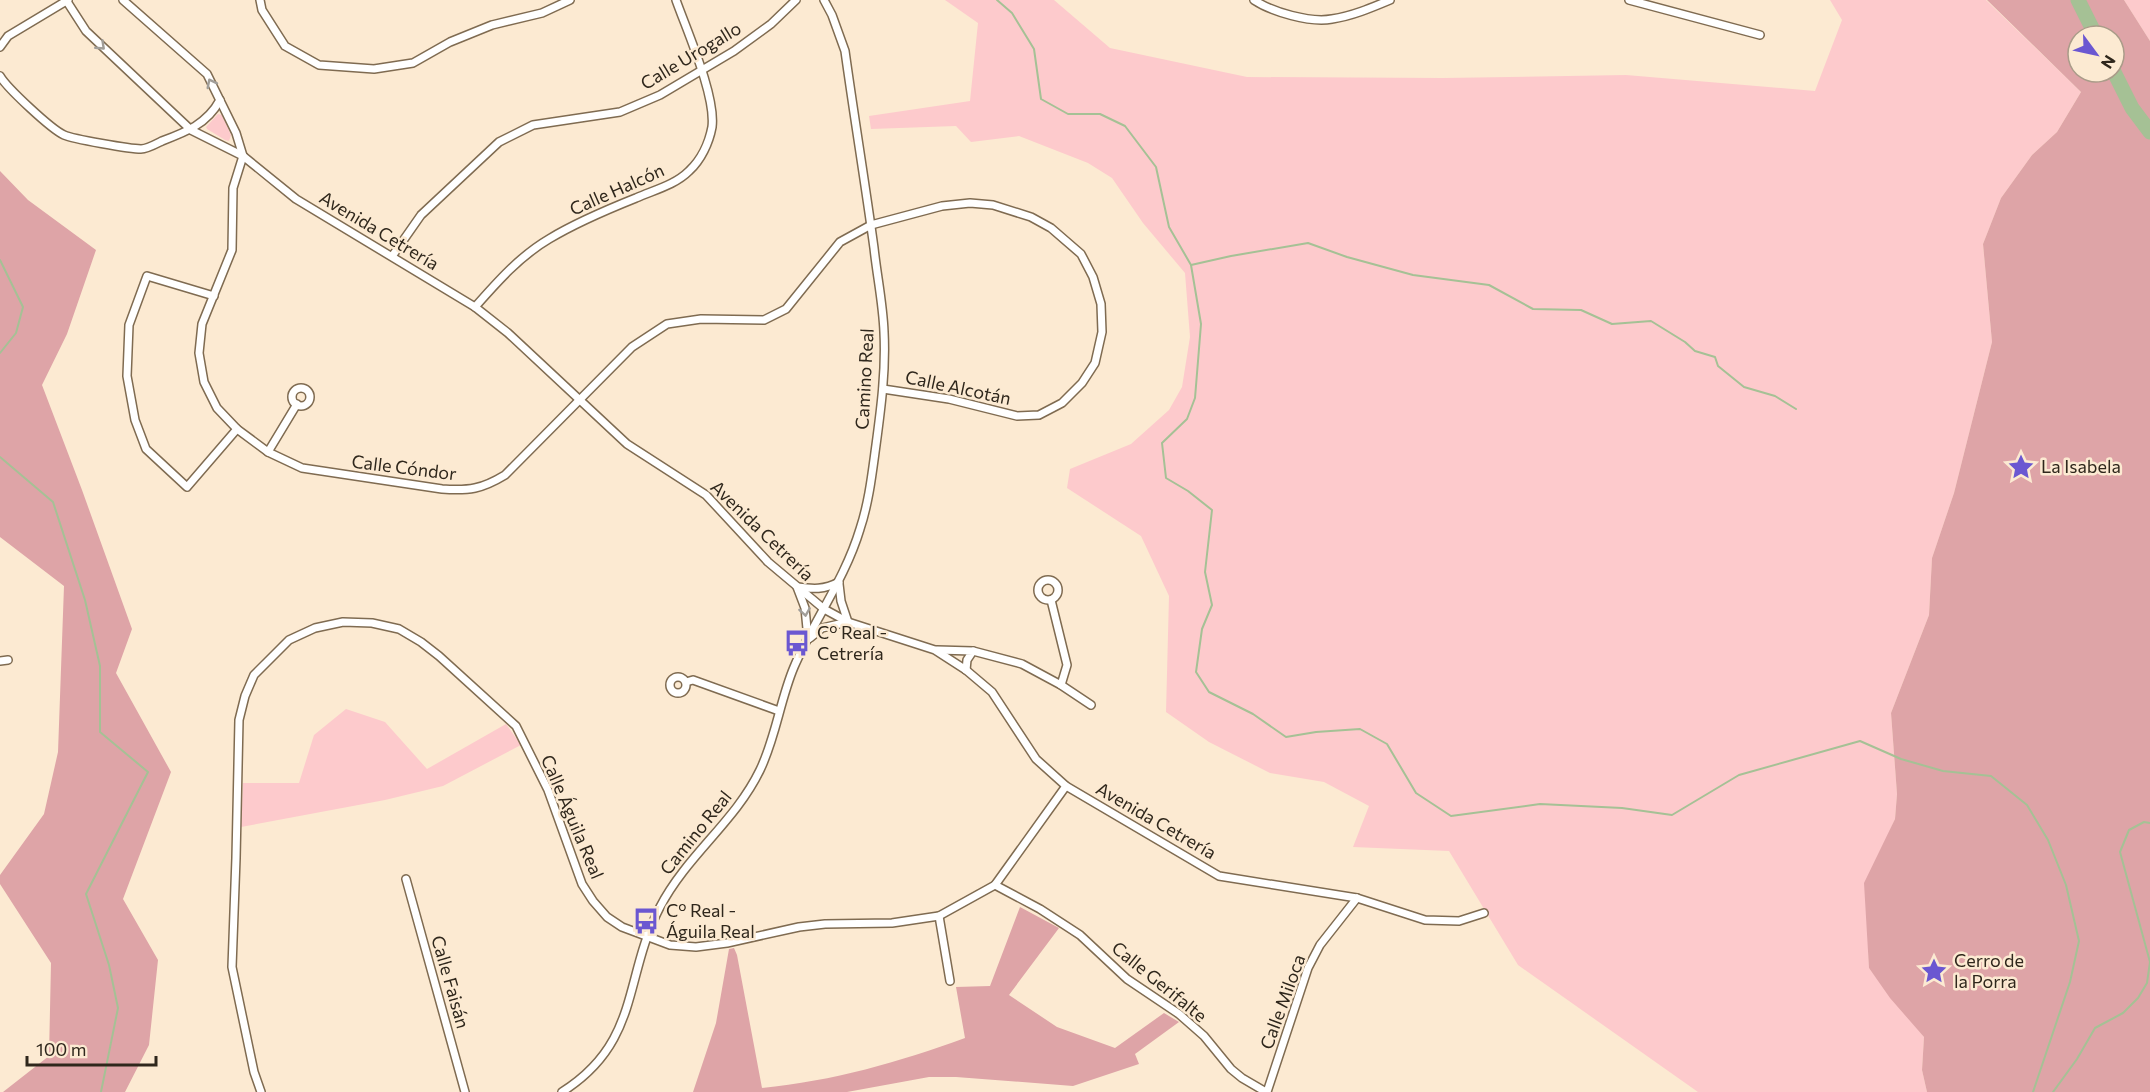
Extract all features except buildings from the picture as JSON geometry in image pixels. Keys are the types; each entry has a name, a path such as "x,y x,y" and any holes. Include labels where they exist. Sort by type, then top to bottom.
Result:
{"street":[{"path":"0,47 8,36 67,0"},
{"name":"Avenida Cetrería","path":"67,0 86,32 191,130 243,156 296,199 393,255 475,307 508,333 627,444 706,495 768,562 824,609 848,622 935,650 966,670 992,692 1036,759 1065,786 1219,876 1357,898 1425,920 1459,921 1484,914"},
{"path":"123,0 207,74 236,133 243,156"},
{"path":"260,0 262,10 285,46 319,65 374,69 413,63 450,42 492,25 542,13 570,0"},
{"name":"Calle Halcón","path":"475,307 506,272 548,239 594,215 676,181 699,159 708,142 712,127 712,111 702,70 676,0"},
{"name":"Calle Urogallo","path":"393,255 421,215 499,142 532,125 620,112 660,95 734,51 771,24 796,0"},
{"name":"Camino Real","path":"562,1092 581,1080 603,1058 618,1033 627,1011 646,937 660,906 681,871 743,801 760,769 794,668 839,582 860,532 866,508 883,389 884,330 845,51 824,0"},
{"path":"1254,0 1282,13 1329,20 1363,12 1390,0"},
{"path":"1629,0 1760,35"},
{"path":"0,76 60,133 70,137 142,149 191,130 206,119 220,100"},
{"name":"Calle Cóndor","path":"243,156 233,189 232,250 202,324 199,353 204,382 217,408 237,429 268,452 302,468 312,470 464,491 488,485 505,475 578,400"},
{"name":"Calle Alcotán","path":"578,400 632,347 667,324 701,320 764,320 786,309 840,242 871,225 942,206 970,203 993,205 1031,217 1051,228 1081,254 1093,277 1101,304 1102,332 1095,363 1082,383 1062,403 1039,415 1017,416 949,399 883,389"},
{"path":"214,296 147,276 129,325 127,376 135,420 146,449 187,487 237,429"},
{"path":"268,452 297,405"},
{"path":"839,582 841,601 848,622 822,628 808,639 805,608 797,587 828,588 839,582"},
{"path":"1051,600 1067,665 1061,685"},
{"name":"Calle Águila Real","path":"261,1092 254,1072 232,967 239,720 245,696 254,675 289,640 315,628 343,622 372,623 399,629 439,656 516,726 548,790 582,884 593,901 607,917 622,927 670,945 696,947 727,943 799,927 825,924 892,923 939,916 995,885 1065,786"},
{"path":"935,650 973,651 1022,663 1091,705"},
{"path":"966,670 967,660 973,651"},
{"path":"686,682 693,680 779,711"},
{"name":"Calle Faisán","path":"406,879 465,1092"},
{"name":"Calle Gerifalte","path":"995,885 1040,909 1080,935 1127,979 1179,1014 1204,1036 1231,1069 1267,1092"},
{"name":"Calle Miloca","path":"1267,1092 1308,968 1320,945 1357,898"},
{"path":"939,916 950,981"}],"shaded area":[{"path":"945,0 1054,0 1110,48 1247,77 1443,78 1626,75 1815,91 1842,20 1830,0 1986,0 2066,77 2066,84 2073,84 2081,92 2057,132 2032,155 2001,198 1983,244 1992,342 1954,493 1932,558 1929,615 1891,713 1897,794 1895,819 1884,844 1868,937 1869,968 1924,1037 1922,1070 1927,1092 1698,1092 1518,965 1449,851 1353,847 1369,806 1324,782 1270,773 1209,742 1166,712 1169,596 1141,536 1067,488 1070,469 1131,444 1169,410 1182,387 1190,337 1185,273 1143,223 1112,178 1088,163 1019,136 971,142 956,126 871,129 869,116 970,101 978,23"},
{"path":"1987,0 2124,0 2150,41 2150,1092 1927,1092 1922,1070 1924,1037 1890,998 1869,968 1864,883 1895,819 1897,794 1891,713 1929,615 1932,558 1954,493 1992,342 1983,244 2001,198 2032,155 2057,132 2081,92 2073,84 2126,84 2126,24 2066,24 2066,77"},
{"path":"2124,0 2150,0 2150,41"},
{"path":"218,114 222,115 231,135 229,141 206,127"},
{"path":"0,171 28,200 96,250 67,334 42,385 132,629 116,673 171,772 123,899 158,960 149,1045 125,1092 3,1092 49,1056 51,963 0,884 0,875 44,814 58,752 64,586 0,537"},
{"path":"346,709 385,722 427,769 506,724 521,745 443,786 385,800 241,827 243,783 299,783 314,735"},
{"path":"1020,907 1059,928 1009,995 1057,1027 1115,1048 1164,1013 1179,1022 1135,1054 1139,1064 1073,1086 929,1077 847,1092 693,1092 716,1023 729,949 734,948 737,955 762,1088 788,1085 865,1069 965,1038 956,987 990,986"}],"waterway":[{"path":"997,0 1012,13 1034,49 1041,99 1068,114 1100,114 1125,126 1156,167 1169,227 1191,265 1201,324 1195,398 1187,419 1162,443 1166,478 1188,491 1212,510 1205,572 1212,605 1202,629 1196,672 1209,692 1253,714 1286,737 1360,729 1387,744 1416,793 1451,816 1540,804 1622,808 1672,815 1739,775 1860,741 1901,759 1943,771 1991,776 2027,805 2048,840 2066,885 2079,941 2070,982 2033,1092"},
{"path":"2078,0 2090,24"},
{"path":"2120,84 2132,108 2150,132"},
{"path":"1191,265 1308,243 1347,257 1413,275 1489,285 1533,309 1581,310 1612,324 1651,321 1685,342 1695,351 1715,357 1718,366 1744,387 1775,396 1796,409"},
{"path":"0,260 23,307 16,333 0,353"},
{"path":"0,457 53,502 85,600 100,666 100,732 148,772 86,894 109,965 118,1008 101,1092"},
{"path":"2053,1092 2077,1059 2095,1028 2123,1013 2138,998 2147,983 2150,962 2120,852 2129,830 2144,822 2150,823"}],"place":[{"name":"La Isabela","path":"2021,467"},
{"name":"Cº Real - Cetrería","path":"797,643"},
{"name":"Cº Real - Águila Real","path":"646,921"},
{"name":"Cerro de la Porra","path":"1934,971"}]}
